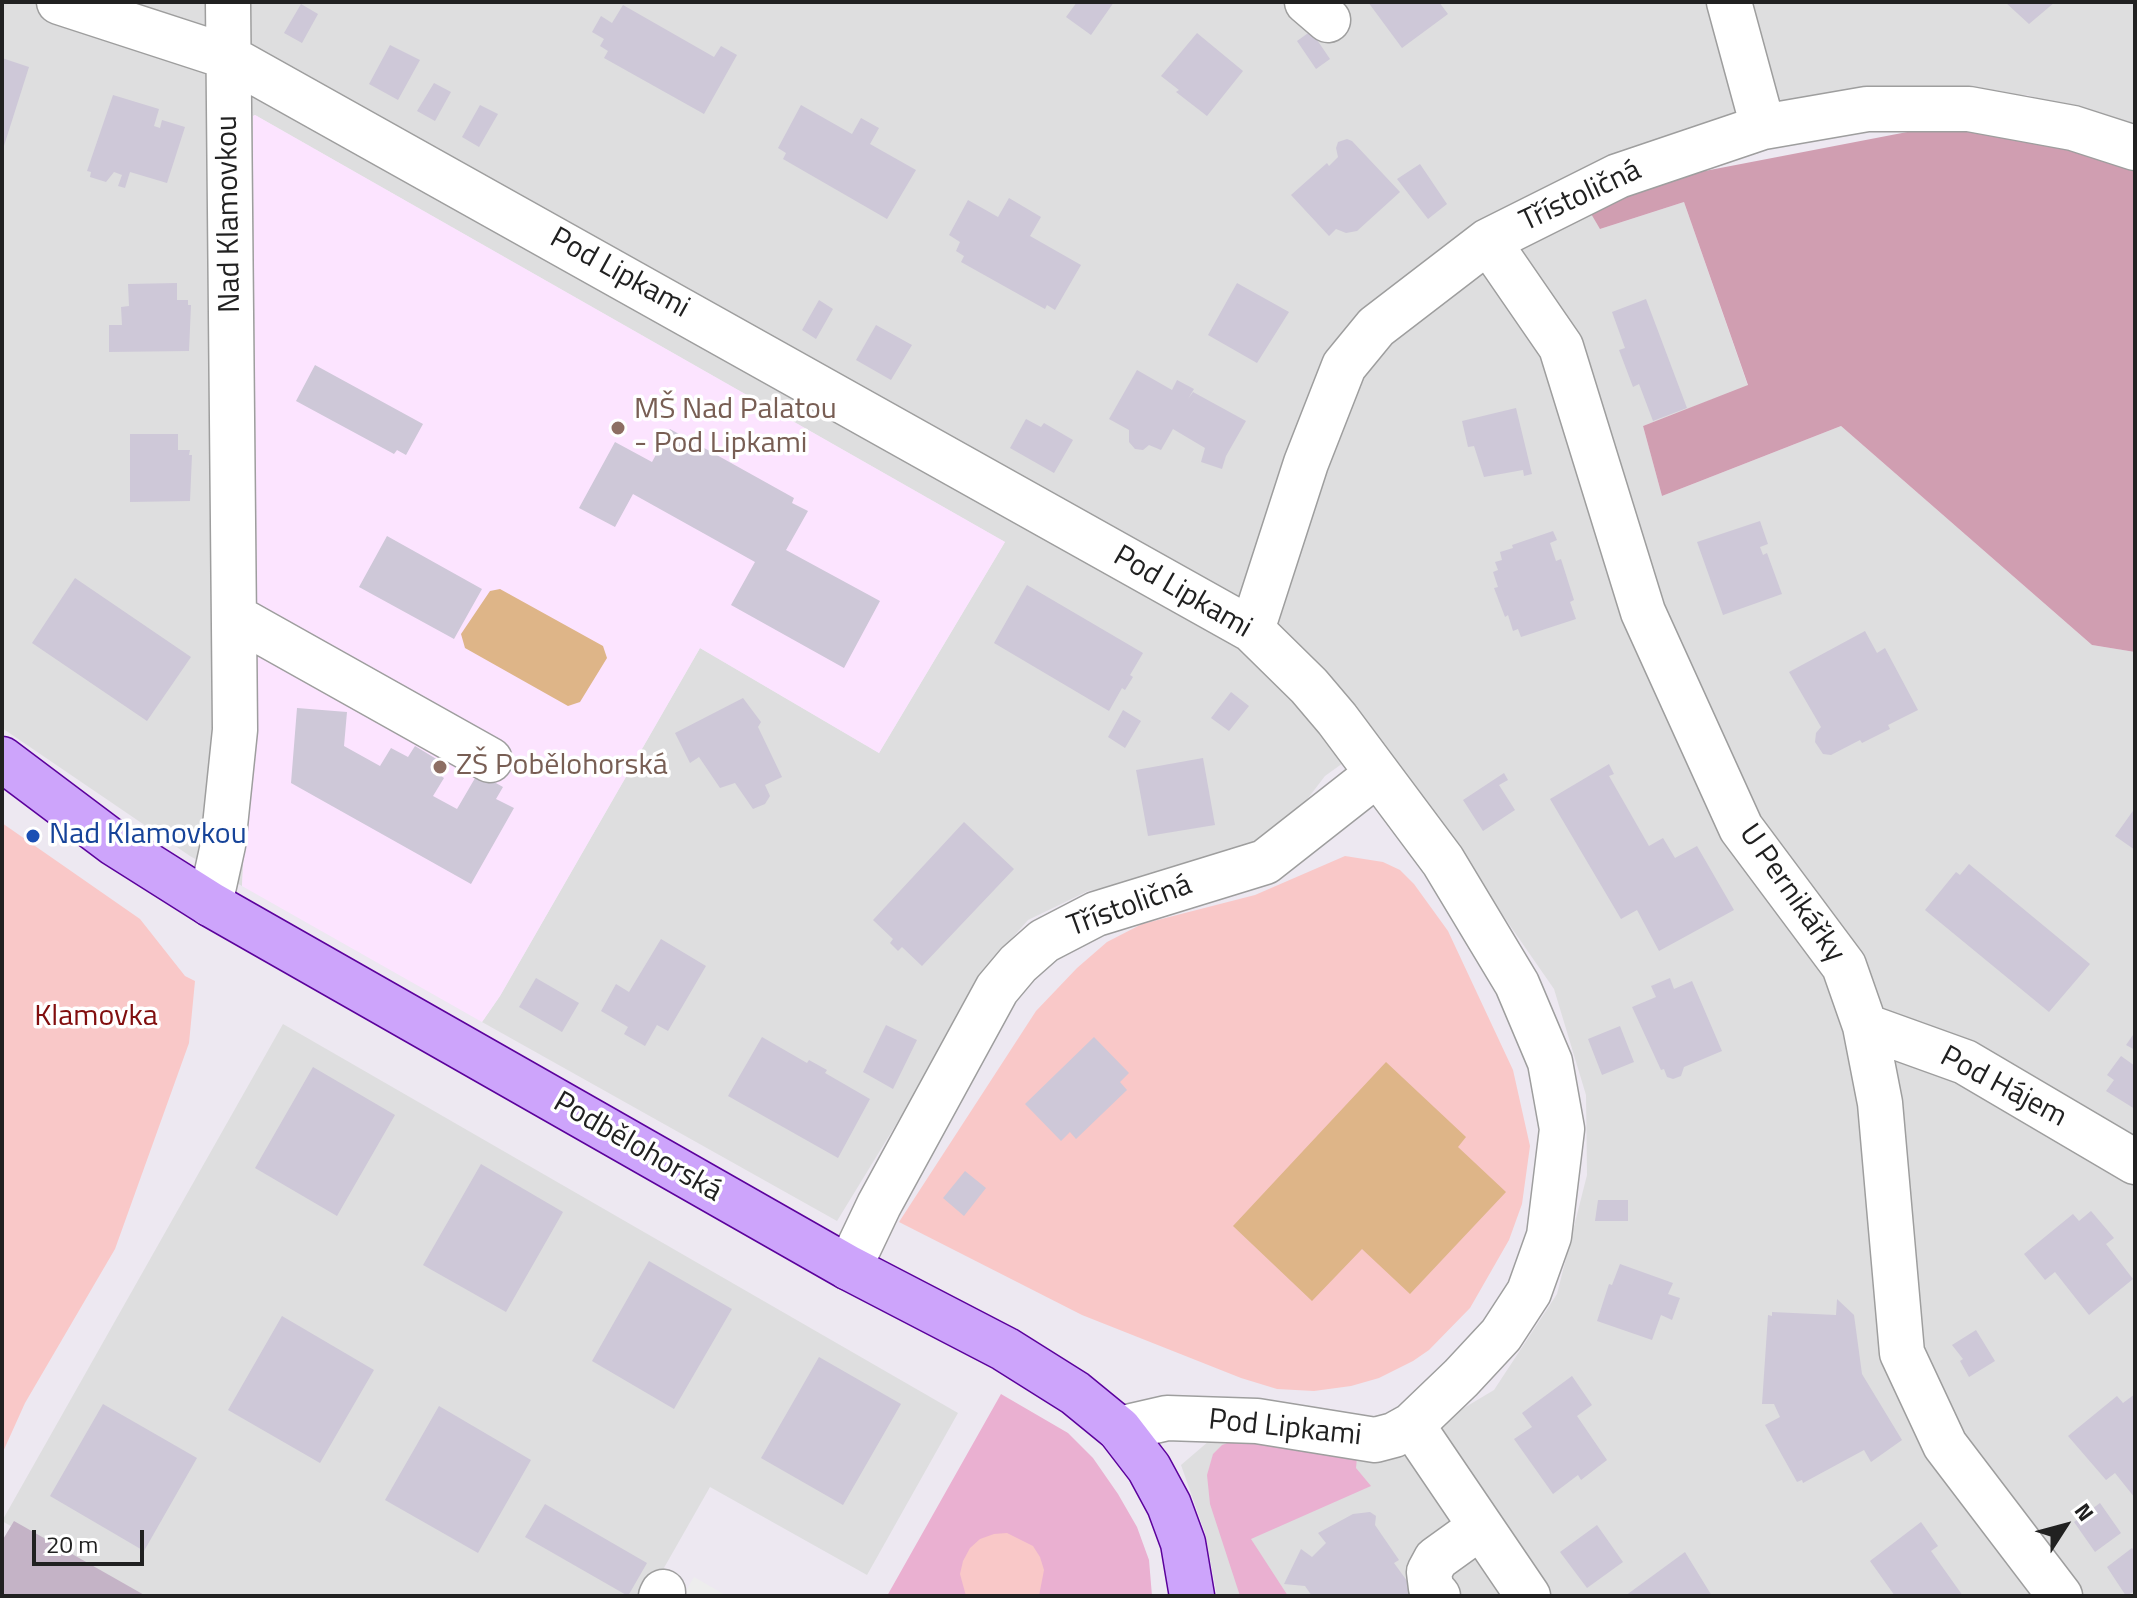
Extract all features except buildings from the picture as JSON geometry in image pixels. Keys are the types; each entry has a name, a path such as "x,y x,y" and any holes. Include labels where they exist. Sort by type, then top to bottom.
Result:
{"main road":[{"name":"Podbělohorská","path":"2,759 115,844 210,904 849,1268 1005,1349 1075,1393 1119,1429 1149,1468 1169,1505 1183,1543 1192,1596"}],"street":[{"name":"Pod Lipkami","path":"59,2 228,57 1252,630 1309,686 1337,719 1443,861 1517,984 1550,1062 1562,1129 1549,1236 1529,1292 1501,1335 1412,1425 1394,1435 1375,1440 1257,1421 1167,1418 1119,1429"},
{"name":"Nad Klamovkou","path":"210,904 223,845 235,730 228,2"},
{"path":"1729,2 1763,127"},
{"name":"Třístoličná","path":"1252,630 1306,463 1344,366 1376,327 1488,241 1618,176 1763,127 1867,109 1969,109 2073,128 2135,148"},
{"name":"U Pernikářky","path":"1488,241 1561,347 1643,612 1741,828 1844,966 1865,1026 1880,1103 1902,1353 1945,1445 2060,1596"},
{"path":"235,617 490,760"},
{"name":"Třístoličná","path":"849,1268 879,1205 997,989 1018,964 1044,941 1096,914 1265,862 1377,774"},
{"name":"Pod Hájem","path":"1865,1026 1965,1062 2135,1162"},
{"path":"1412,1425 1528,1596"},
{"path":"1438,1596 1431,1588 1429,1572 1436,1559 1479,1528"}],"shaded area":[{"path":"2,2 2135,2 2135,130 2027,95 1739,118 1600,229 1684,202 1748,386 1643,426 1662,496 1841,426 2092,645 2135,652 2135,1596 1217,1596 1205,1533 1181,1465 1209,1441 1402,1445 1494,1390 1557,1294 1587,1175 1586,1095 1554,989 1379,737 1325,776 1289,823 1254,851 1186,872 1088,891 1028,920 986,968 837,1221 482,1022 500,996 700,648 879,753 1005,542 255,115 257,602 242,886 190,856 2,728"},
{"path":"255,115 1005,542 879,753 700,648 500,996 482,1022 242,886 257,602"},
{"path":"1954,123 2077,147 2135,167 2135,652 2092,645 1841,426 1662,496 1643,426 1748,385 1684,202 1600,229 1590,212 1663,179"},
{"path":"500,589 603,646 607,658 580,702 568,706 465,648 461,634 490,591"},
{"path":"283,1024 958,1413 867,1575 710,1487 648,1596 134,1596 2,1521"},
{"path":"1386,1062 1466,1137 1458,1147 1506,1192 1410,1294 1362,1249 1312,1301 1233,1226"},
{"path":"1001,1394 1068,1433 1093,1458 1137,1527 1149,1560 1152,1596 887,1596"},
{"path":"1242,1438 1357,1457 1356,1468 1371,1486 1251,1539 1288,1596 1240,1596 1210,1504 1207,1475 1213,1454 1222,1445"},
{"path":"14,1521 146,1596 2,1596 2,1541"},
{"path":"694,1577 727,1596 683,1596"}],"green space":[{"name":"Klamovka","path":"2,823 140,919 185,976 195,981 189,1043 115,1249 25,1403 2,1454"},
{"path":"1345,856 1383,862 1400,870 1448,931 1513,1070 1530,1146 1522,1204 1509,1240 1470,1308 1429,1350 1379,1378 1351,1386 1314,1391 1277,1389 1241,1378 1082,1315 899,1222 1036,1011 1107,942 1142,924 1255,895"},
{"path":"1007,1533 1033,1546 1040,1557 1044,1570 1039,1596 966,1596 960,1574 970,1548 980,1539"}],"place":[{"name":"MŠ Nad Palatou - Pod Lipkami","path":"618,428"},
{"name":"ZŠ Pobělohorská","path":"440,767"},
{"name":"Nad Klamovkou","path":"33,836"}]}
